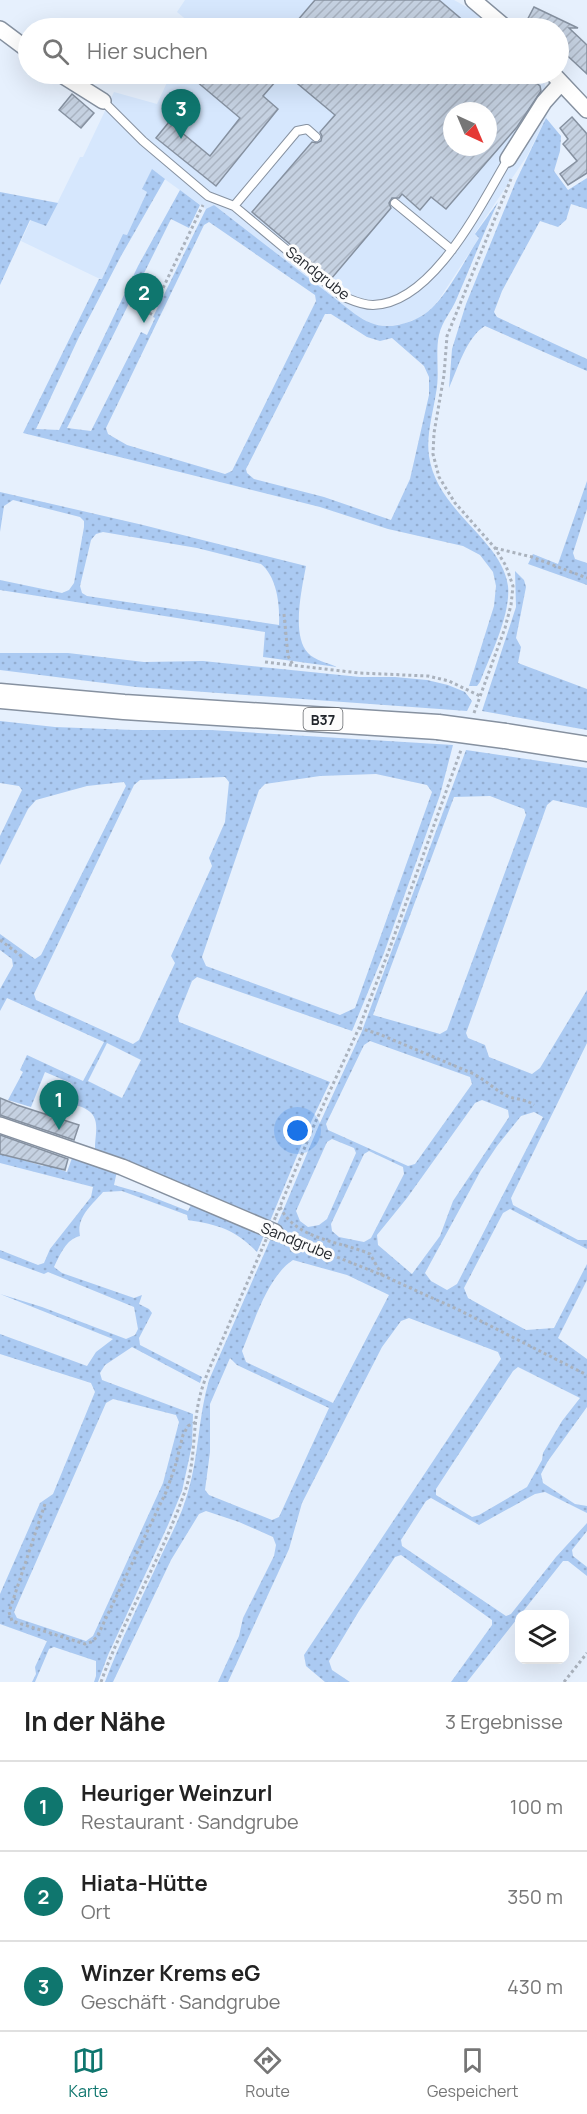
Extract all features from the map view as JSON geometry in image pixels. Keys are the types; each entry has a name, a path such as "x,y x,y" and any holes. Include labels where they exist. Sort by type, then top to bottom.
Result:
{"main road":[{"name":"B37","path":"0,696 438,727 587,749"}],"street":[{"path":"473,0 495,18"},
{"path":"0,29 18,42"},
{"name":"Sandgrube","path":"76,84 103,101"},
{"name":"Sandgrube","path":"508,159 554,84"},
{"path":"563,84 587,110"},
{"name":"Sandgrube","path":"0,1125 122,1167 272,1230"}],"lane":[{"name":"Sandgrube","path":"103,101 143,141 208,196 234,206 342,296 359,303 374,305 394,300 413,290 428,277 452,250 484,203 508,159"},
{"path":"234,206 297,131 307,129 316,137"},
{"path":"395,203 452,250"}],"path":[{"path":"472,718 506,628 513,586 506,566 495,548 455,503 439,477 433,454 434,432 444,375 447,336 511,179 508,159"},
{"path":"150,315 208,196"},
{"path":"495,548 532,557 587,578"},
{"path":"284,614 288,656 293,665"},
{"path":"266,662 359,673 428,676 449,681 480,696"},
{"path":"101,1682 110,1657 185,1493 205,1378 272,1230 315,1123 359,1028 464,741"},
{"path":"0,940 24,958"},
{"path":"359,1028 379,1034 474,1074 507,1096 526,1100 534,1105"},
{"path":"280,1207 286,1219 299,1229 370,1254 382,1275"},
{"name":"Sandgrube","path":"272,1230 382,1275 503,1331 587,1375"},
{"path":"45,1504 9,1612 9,1618 12,1621 85,1644 97,1637 166,1492 176,1467 183,1435 188,1426 196,1422"},
{"path":"564,1682 587,1653"}],"shaded area":[{"path":"185,0 454,0 482,18 184,18 177,12"},
{"path":"166,84 544,84 551,100 546,118 527,156 475,233 479,238 440,298 431,310 418,318 403,324 387,326 371,324 355,314 214,205 206,209 152,170 142,189 147,192 127,235 123,234 102,280 21,241 31,220 46,226 80,157 83,157 114,92 157,104"},
{"path":"546,118 561,136 560,151 554,171 568,190 587,178 587,209 571,204 566,220 558,227 540,221 502,291 494,312 497,317 587,359 587,371 485,326 468,345 449,388 452,349 466,304 516,181"},
{"path":"152,169 165,179 121,256 79,337 36,429 59,430 138,266 180,190 200,205 189,228 171,219 67,428 91,431 141,332 147,335 155,318 153,317 206,209 214,205 355,314 369,322 386,326 411,321 432,308 451,284 479,238 475,234 498,202 455,303 440,330 437,349 437,386 428,441 434,476 456,509 494,554 503,569 508,586 506,609 499,635 477,686 469,686 494,606 496,586 493,572 480,555 463,546 388,529 320,507 23,433 99,279 102,279 123,234 127,235 147,192 142,189","holes":["209,222 315,295 316,301 232,471 225,474 127,445 108,434 106,428 204,225","325,314 331,314 367,337 380,341 392,338 424,366 429,377 429,395 410,479 391,520 324,497 254,479 247,473 246,469"]},
{"path":"0,192 58,203 46,226 30,220 0,285"},
{"path":"587,481 587,509 573,553 575,559 587,563 587,585 528,564 533,554 558,564"},
{"path":"0,492 306,566 299,611 300,635 303,645 314,658 337,667 263,657 265,632 0,590 0,580 62,593 69,590 74,583 84,521 80,517 13,500 4,506 0,532","holes":["103,532 197,548 261,564 271,576 274,584 278,600 279,625 87,596 82,593 80,586 91,540 96,534"]},
{"path":"515,571 524,580 526,587 516,638 521,647 518,663 587,689 587,730 482,711 516,607"},
{"path":"0,653 68,653 144,662 203,661 360,677 427,680 465,692 472,701 467,711 136,687 0,670"},
{"path":"0,721 55,727 211,730 453,745 440,795 384,953 352,1031 197,977 192,981 178,1016 179,1022 330,1082 268,1226 95,1151 96,1121 90,1112 67,1100 73,1086 71,1083 45,1072 31,1107 8,1100 23,1072 20,1070 27,1055 83,1081 104,1042 7,998 0,1011 0,989 13,966 12,959 0,950 0,934 35,959 41,955 126,786 124,782 87,786 36,800 28,809 0,865 0,836 22,790 19,786 0,783","holes":["376,774 427,785 432,792 355,1008 340,1015 206,966 202,957 259,790 265,784 320,776","225,777 229,782 225,822 209,858 212,866 171,956 175,963 139,1040 133,1044 36,1000 34,994 134,785 140,780","107,1043 141,1060 122,1098 88,1081"]},
{"path":"466,750 587,768 587,808 553,800 547,805 466,1033 468,1038 485,1045 489,1057 532,1074 540,1068 587,990 587,1043 511,1198 513,1205 578,1240 587,1240 587,1249 510,1209 503,1213 464,1288 468,1298 526,1330 554,1328 587,1264 587,1280 558,1338 587,1359 587,1407 541,1474 543,1483 575,1504 587,1506 587,1513 545,1492 535,1494 479,1525 431,1498 426,1501 401,1540 402,1546 506,1616 511,1614 556,1557 587,1523 587,1531 572,1550 573,1556 587,1567 587,1576 568,1561 563,1561 524,1610 515,1610 515,1622 467,1682 451,1682 492,1625 492,1620 401,1555 395,1557 329,1661 332,1670 350,1682 325,1682 306,1666 304,1655 501,1359 498,1352 409,1318 401,1321 382,1347 302,1503 289,1549 228,1682 218,1682 239,1636 243,1618 274,1556 276,1545 273,1537 206,1511 199,1514 171,1560 113,1682 105,1682 186,1500 209,1380 362,1031","holes":["490,796 524,809 526,815 447,1030 440,1034 373,1015 454,797","370,1041 470,1077 472,1084 415,1164 408,1166 328,1130 326,1124 364,1045","482,1100 508,1110 509,1117 453,1201 440,1236 412,1274 378,1245 377,1235 407,1198 475,1103","534,1112 543,1117 457,1284 447,1290 431,1281 425,1273 481,1170 521,1116","332,1139 354,1148 356,1153 327,1219 319,1225 308,1227 300,1221 296,1211 327,1142","369,1151 403,1167 404,1174 371,1238 364,1242 339,1237 332,1231 331,1224 364,1154","293,1260 347,1275 389,1295 333,1403 246,1362 242,1351 262,1301 284,1268","230,1358 237,1365 329,1408 279,1517 272,1520 209,1495 205,1490 210,1452 210,1404","518,1367 580,1398 562,1421 527,1487 472,1517 436,1495 436,1489 513,1371"]},
{"path":"0,1144 3,1154 67,1172 72,1158 117,1171 114,1185 188,1211 192,1203 265,1233 257,1252 226,1229 188,1220 187,1215 122,1191 103,1192 83,1217 79,1229 80,1236 67,1244 54,1267 62,1273 134,1298 142,1295 139,1304 152,1313 139,1338 140,1345 202,1377 200,1383 132,1347 105,1365 100,1373 102,1380 193,1414 192,1445 182,1491 98,1682 94,1682 96,1661 54,1647 49,1649 35,1682 32,1682 36,1674 35,1667 47,1641 0,1624 0,1594 40,1503 53,1494 95,1392 91,1383 0,1354 0,1334 87,1366 96,1352 113,1339 0,1294 42,1307 126,1339 135,1335 138,1329 134,1307 48,1272 44,1274 0,1258 0,1250 38,1265 44,1263 50,1249 91,1197 93,1187 0,1163","holes":["113,1399 176,1415 179,1422 163,1483 93,1636 86,1641 17,1618 14,1612 106,1403"]}],"building":[{"path":"315,0 439,0 460,18 300,18"},
{"path":"534,7 557,18 528,18"},
{"path":"569,28 587,45 587,74 569,57"},
{"path":"200,84 273,84 263,96 278,109 216,186 156,138 169,122 210,156 240,118"},
{"path":"298,84 538,84 540,86 541,91 517,127 497,150 497,102 443,102 443,156 492,156 446,209 431,197 420,210 402,194 399,198 392,198 389,203 391,208 331,279 252,212 312,142 321,141 320,132 335,115"},
{"path":"72,94 94,113 81,128 59,110"},
{"path":"572,117 587,134 587,173 568,185 560,174 577,161 563,144 568,139 560,128"},
{"path":"0,1098 79,1125 74,1140 0,1115"},
{"path":"0,1135 68,1159 65,1170 0,1154"}],"place":[{"name":"Winzer Krems eG","path":"181,139"},
{"name":"Hiata-Hütte","path":"144,323"},
{"name":"Heuriger Weinzurl","path":"59,1130"}]}
